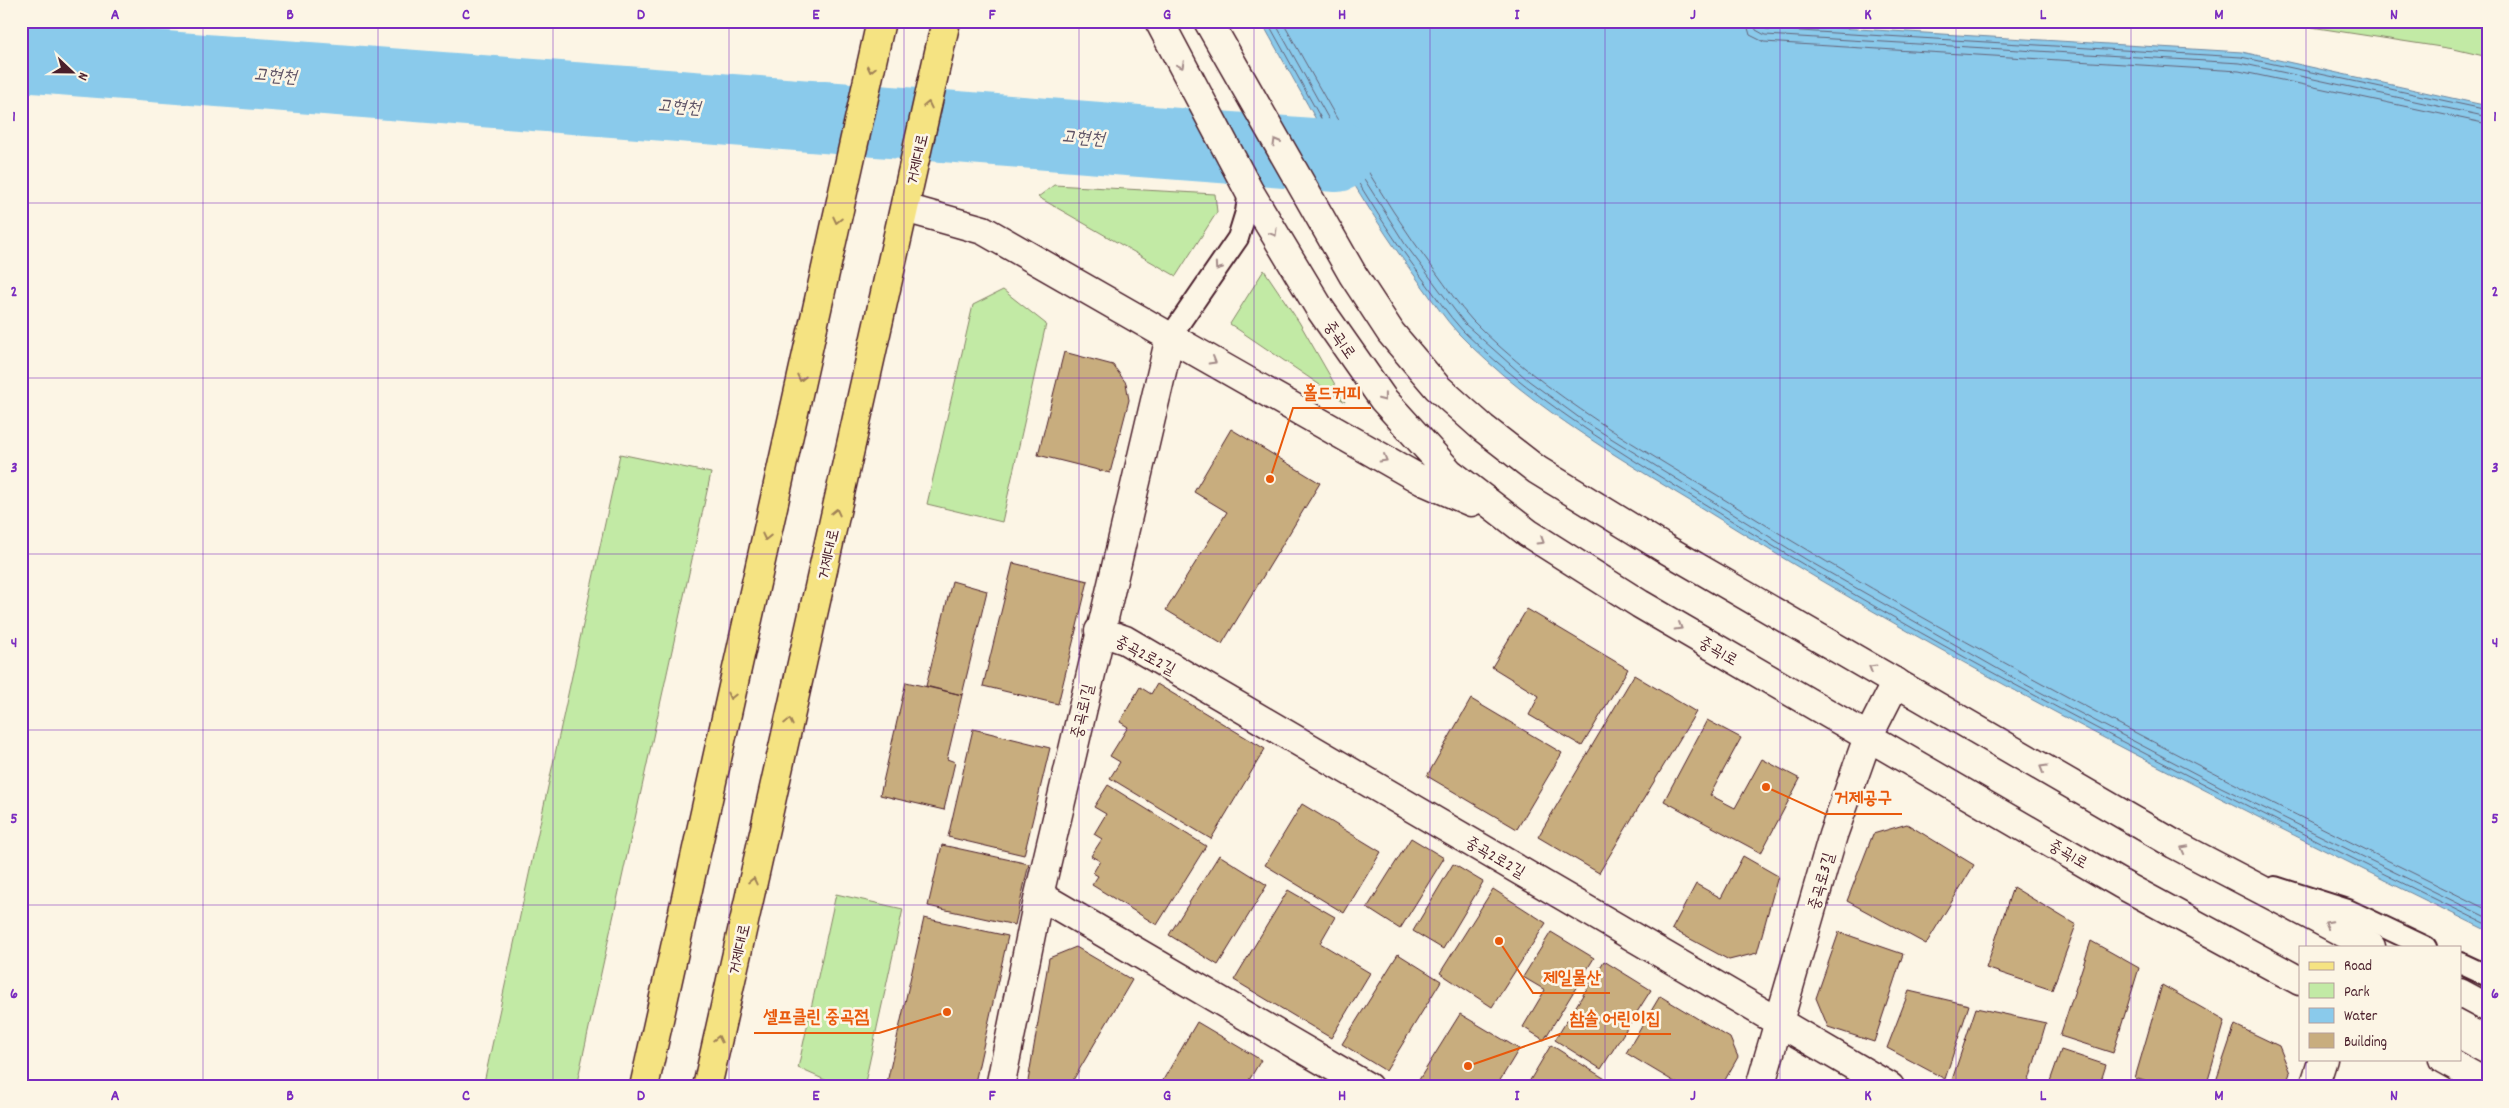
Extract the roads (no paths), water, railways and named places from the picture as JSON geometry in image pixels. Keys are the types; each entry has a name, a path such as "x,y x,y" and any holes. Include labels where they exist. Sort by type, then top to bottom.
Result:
{"main road":[{"path":"644,1087 881,21"},
{"name":"거제대로","path":"712,1086 946,21"}],"street":[{"name":"중곡1로","path":"1159,21 1249,191 1320,309 1383,399 1449,472 1528,533 1640,604 2121,884 2299,980"},
{"path":"1208,21 1353,276 1391,333 1437,387 1483,428 1537,470 1664,548 2174,844 2369,946"},
{"path":"904,208 983,230 1423,481 1510,519"},
{"name":"중곡로1길","path":"1000,1087 1039,895 1170,337"},
{"name":"중곡2로2길","path":"1100,631 1125,640 1780,1020 1890,1087"},
{"name":"중곡로3길","path":"1760,1087 1833,835 1868,736 1896,682"},
{"path":"1039,895 1368,1087"},
{"path":"2462,994 2488,1008"},
{"path":"2314,1087 2323,1060"},
{"path":"2445,1060 2488,1084"}],"lane":[{"path":"1170,337 1238,238 1246,212 1249,191"},
{"path":"2228,872 2348,910 2424,946"},
{"path":"2462,964 2488,976"}],"water":[{"path":"1261,21 1724,21 2242,52 2488,106 2488,931 2294,835 2006,686 1818,579 1621,459 1552,413 1488,362 1458,333 1443,315 1376,220 1356,188"}],"waterway":[{"name":"고현천","path":"21,56 1337,156"}],"place":[{"name":"홀드커피","path":"1270,479"},
{"name":"거제공구","path":"1766,787"},
{"name":"제일물산","path":"1499,941"},
{"name":"셀프클린 중곡점","path":"947,1012"},
{"name":"참솔 어린이집","path":"1468,1066"}]}
